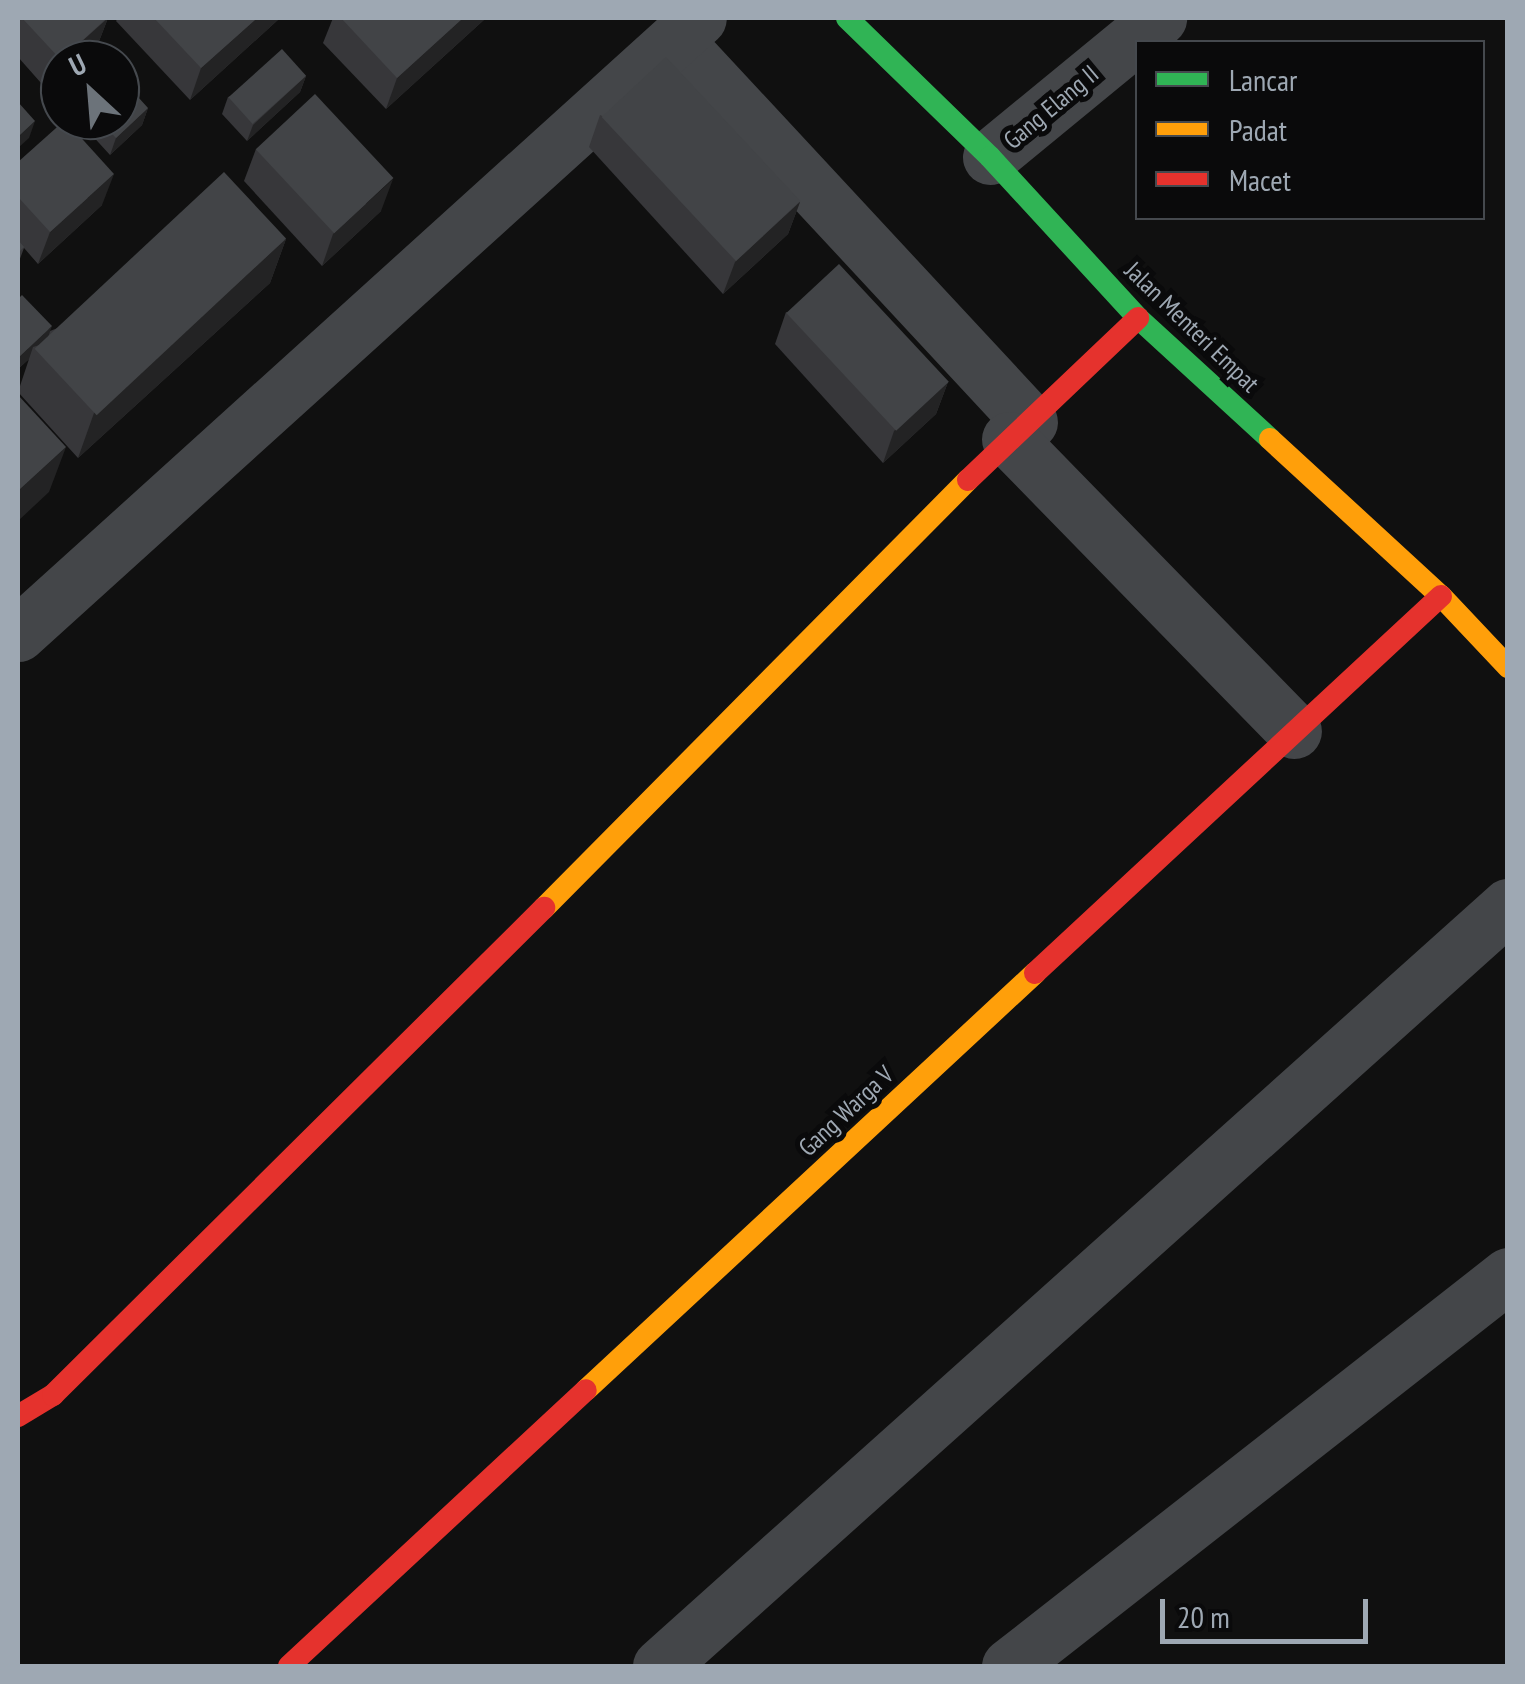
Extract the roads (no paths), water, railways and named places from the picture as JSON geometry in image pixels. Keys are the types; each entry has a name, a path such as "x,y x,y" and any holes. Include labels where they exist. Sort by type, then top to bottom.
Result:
{"street":[{"name":"Jalan Menteri Empat","path":"847,18 990,158 1138,318 1441,596 1508,667"},
{"name":"Gang Elang II","path":"990,158 1159,18"},
{"path":"18,634 688,29 1019,430 1294,731"},
{"path":"18,1416 53,1395 345,1110 1019,430 1138,318"},
{"name":"Gang Warga V","path":"289,1666 1441,596"},
{"path":"660,1666 1508,906"},
{"path":"1010,1666 1508,1275"}]}
